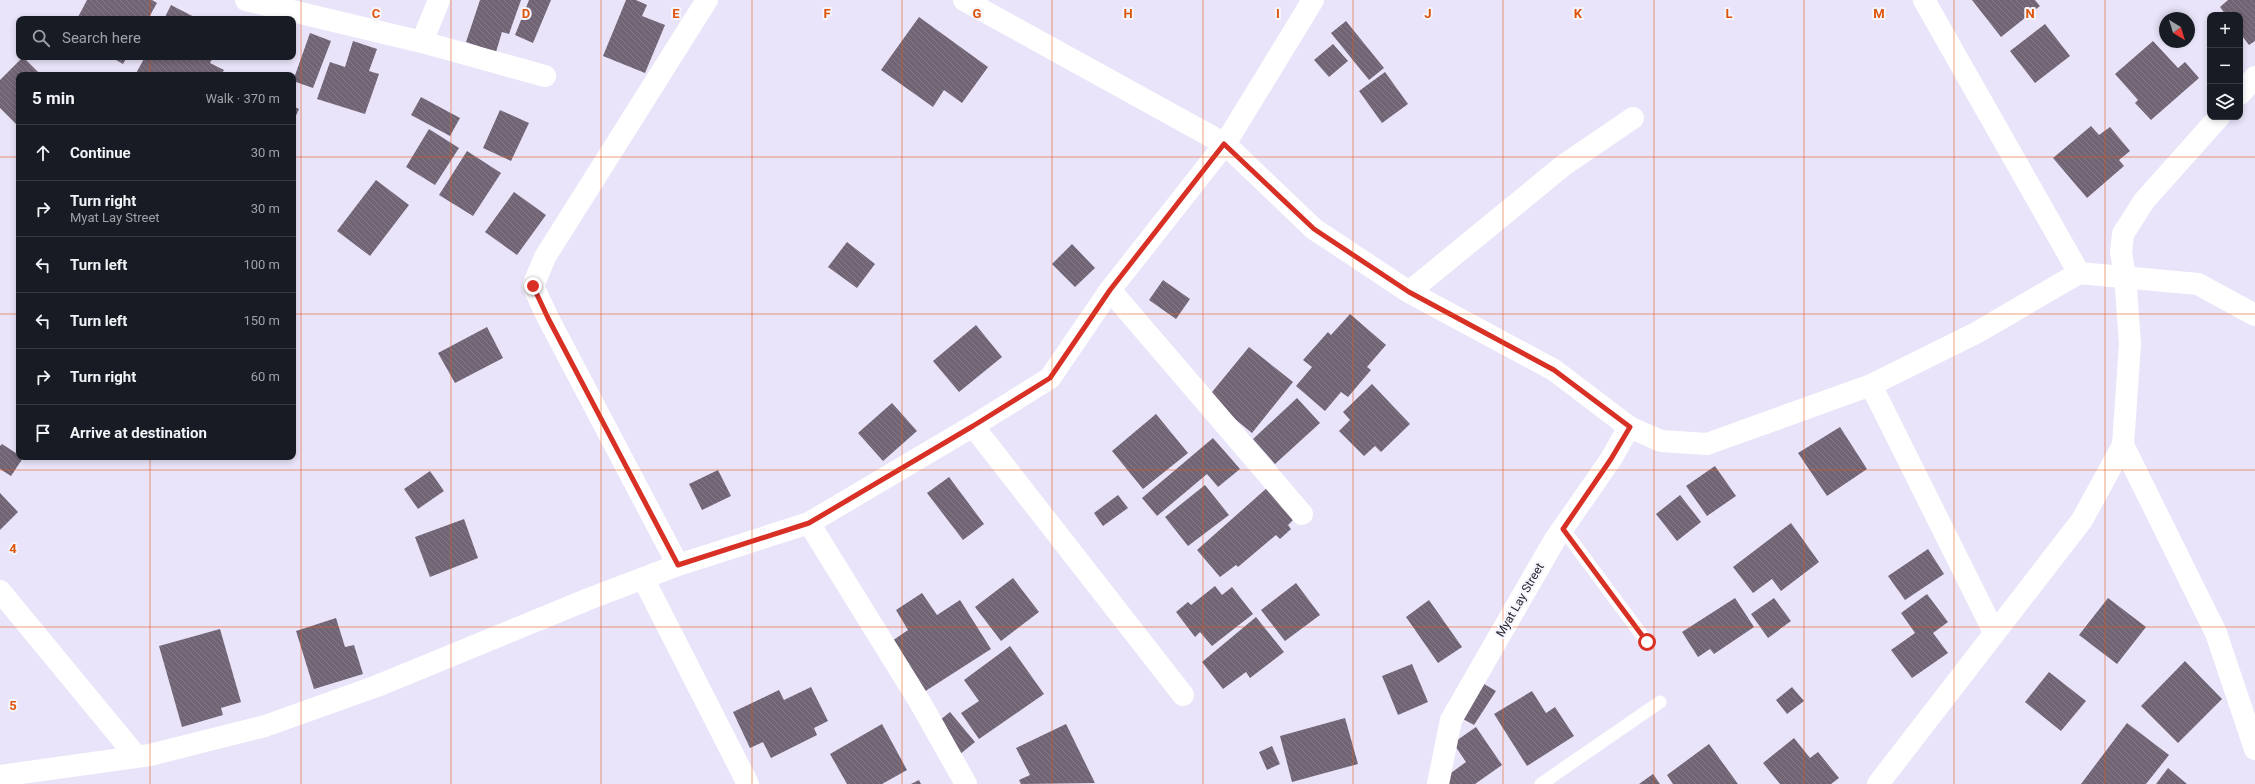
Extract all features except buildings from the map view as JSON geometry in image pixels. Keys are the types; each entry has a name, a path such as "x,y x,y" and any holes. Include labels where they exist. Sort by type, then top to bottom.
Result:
{"street":[{"path":"246,0 422,42 545,76"},
{"path":"422,42 439,0"},
{"path":"678,565 548,318 533,286 545,257 707,0"},
{"path":"964,0 1224,144 1314,229 1409,292 1554,370 1630,427 1661,441 1707,444 1871,385 1976,333 2079,273 2125,276 2198,284 2255,315"},
{"path":"0,776 150,755 265,726 377,686 643,578 678,565 809,523 973,426 1050,378 1110,290 1224,144 1313,0"},
{"path":"1924,0 2079,273"},
{"path":"2243,91 2255,77"},
{"path":"1409,292 1564,165 1633,118"},
{"path":"1878,784 2082,520 2123,445 2130,344 2125,276 2121,252 2123,234 2144,201 2216,120"},
{"path":"1110,290 1302,514"},
{"path":"1871,385 1994,632"},
{"path":"973,426 1183,695"},
{"name":"Myat Lay Street","path":"1438,784 1451,720 1563,529 1611,459 1630,427"},
{"path":"2123,445 2216,633 2255,749"},
{"path":"809,523 922,704 966,784"},
{"path":"643,578 748,784"},
{"path":"0,591 136,756"}],"lane":[{"path":"1563,529 1647,642"},
{"path":"1541,784 1660,702"}],"route":[{"path":"533,286 548,318 678,565 809,523 973,426 1050,378 1110,290 1224,144 1314,229 1409,292 1554,370 1630,427 1611,459 1563,529 1647,642"}]}
